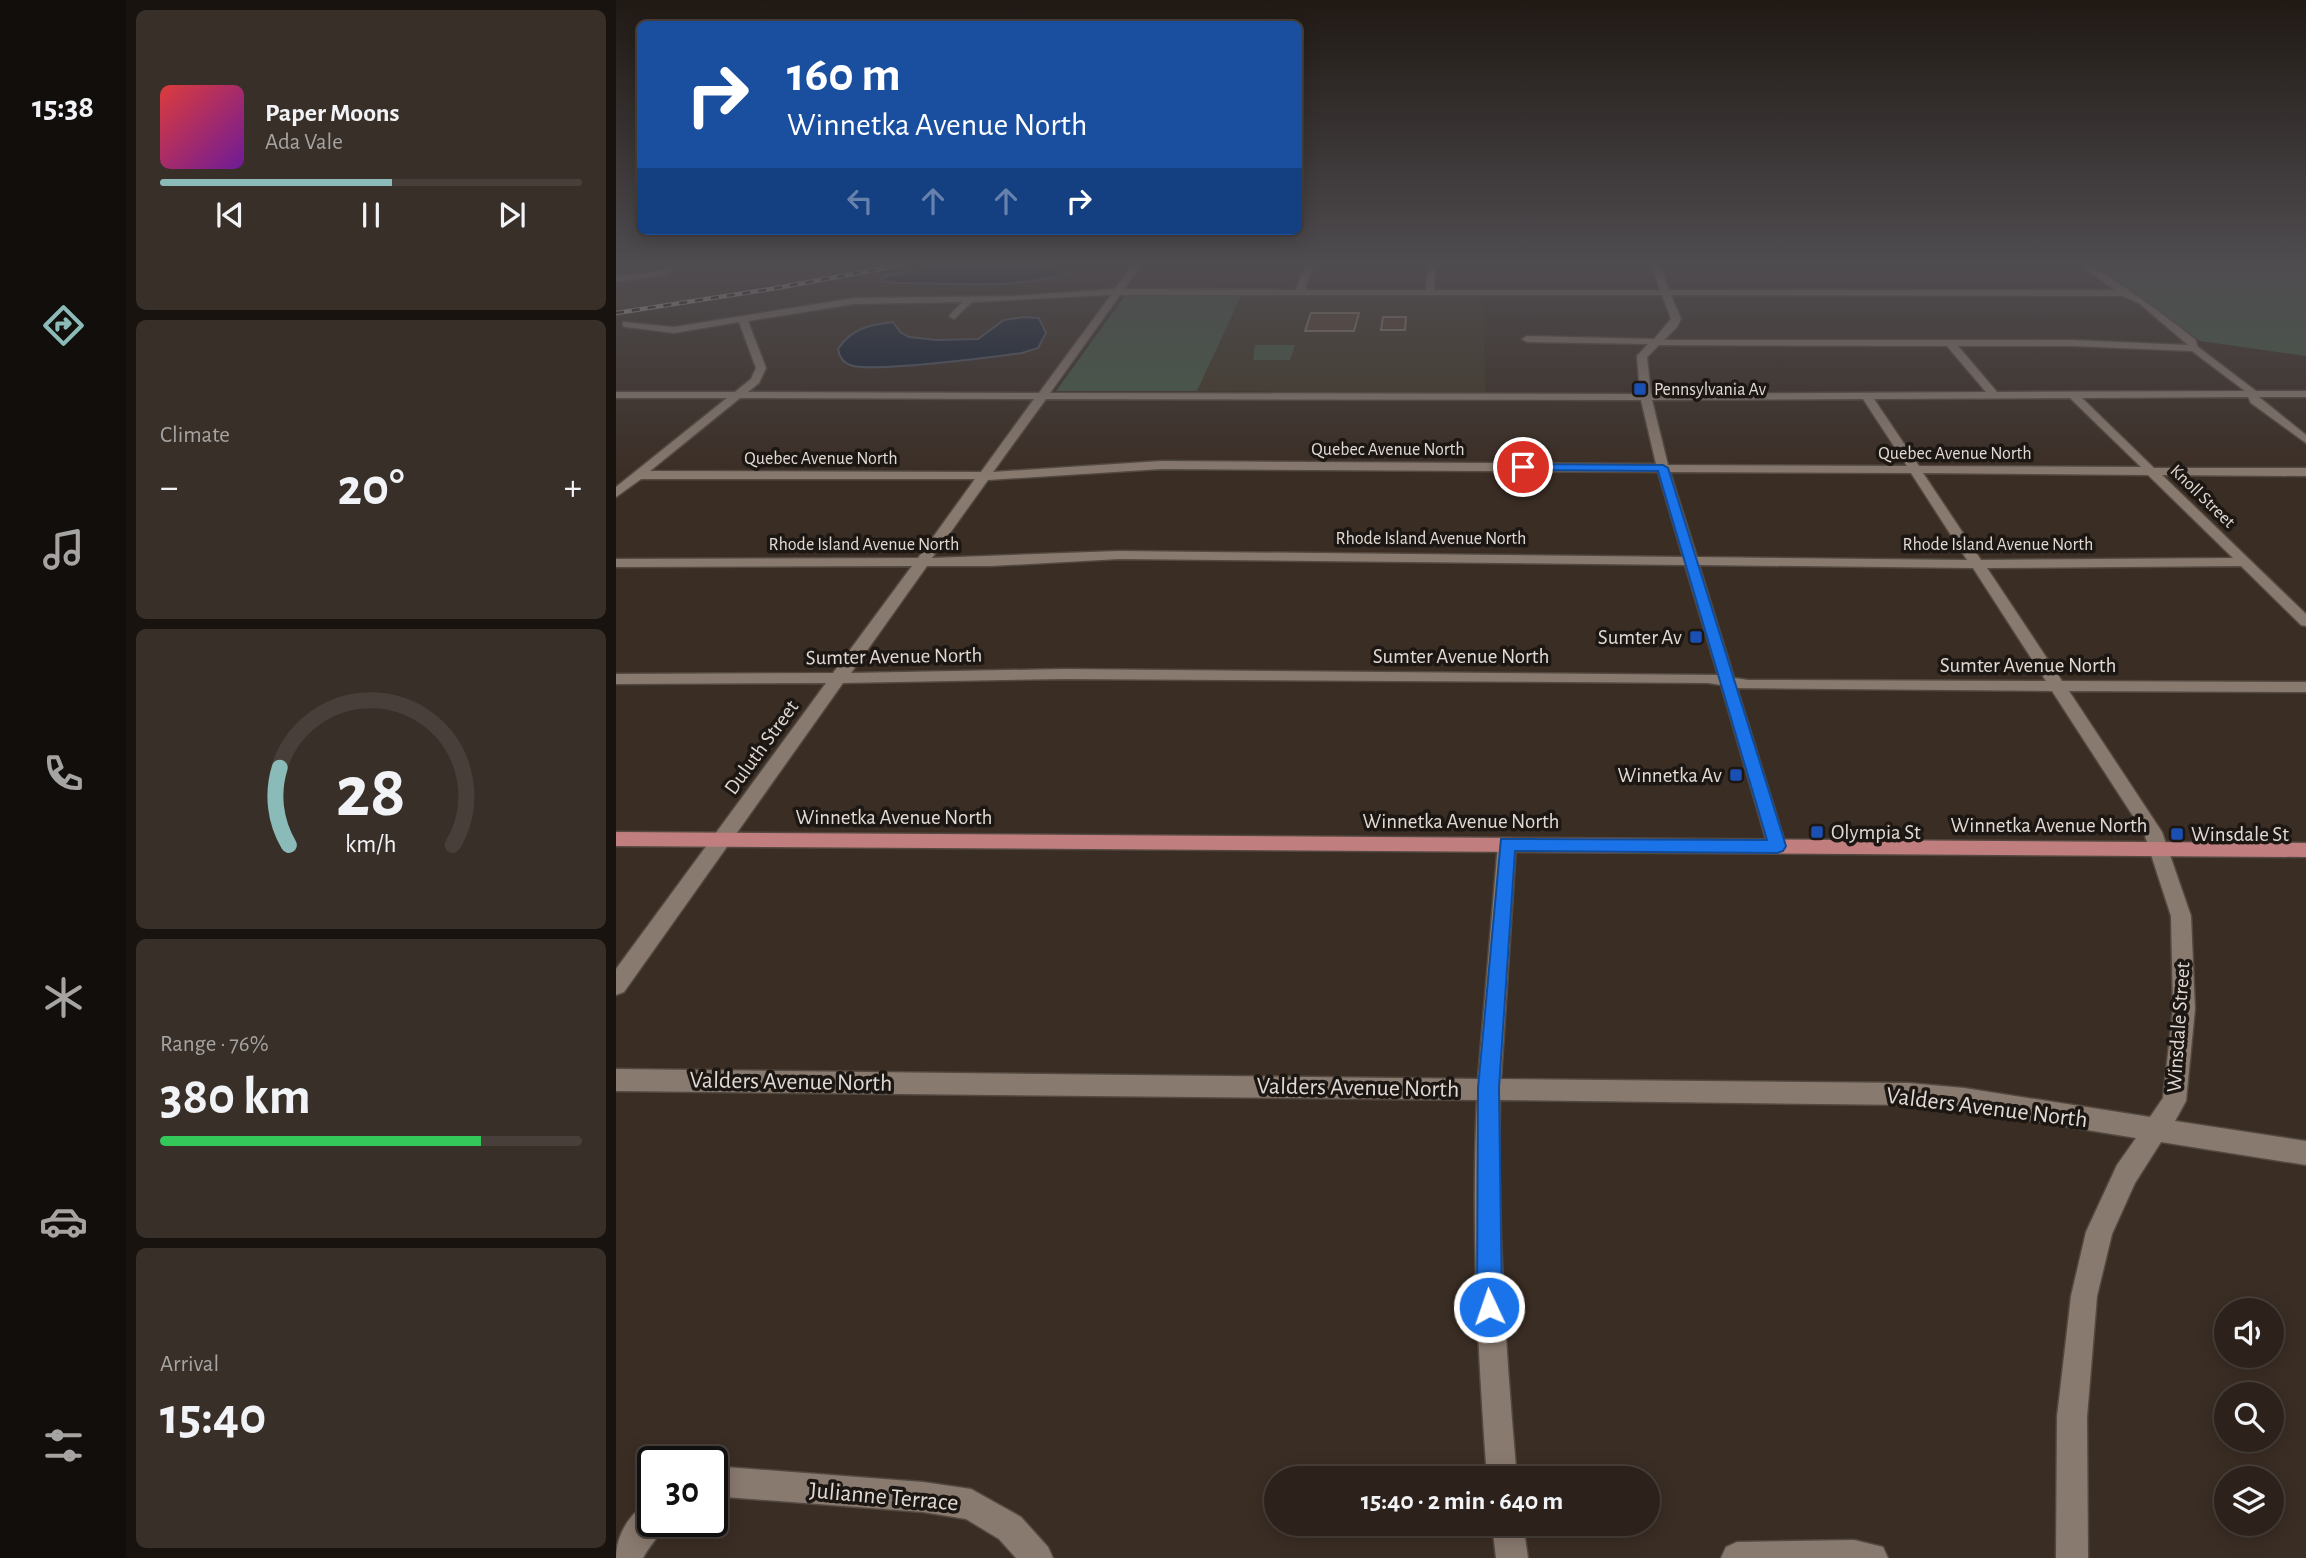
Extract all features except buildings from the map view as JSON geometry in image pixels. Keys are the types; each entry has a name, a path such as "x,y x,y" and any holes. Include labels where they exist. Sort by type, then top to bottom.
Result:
{"main road":[{"name":"Winnetka Avenue North","path":"616,839 2306,850"}],"street":[{"path":"616,493 755,381 761,368 749,335"},
{"name":"Duluth Street","path":"616,986 1086,335"},
{"path":"1663,335 1642,356 1646,397 1663,468 1777,846"},
{"path":"2184,335 2192,341 2194,348"},
{"path":"1527,339 2073,343 2194,348 2250,391 2251,396 2306,440"},
{"path":"1950,343 1995,396"},
{"path":"616,395 1646,397 2306,394"},
{"name":"Winsdale Street","path":"1866,395 2153,832 2181,916 2183,1009 2174,1101 2152,1130 2126,1174 2099,1232 2084,1296 2072,1417 2072,1558"},
{"name":"Knoll Street","path":"2074,396 2306,622"},
{"name":"Quebec Avenue North","path":"638,475 1045,475 1161,465 2306,472"},
{"name":"Rhode Island Avenue North","path":"616,563 920,563 1119,555 1976,564 2246,562"},
{"name":"Sumter Avenue North","path":"616,679 838,679 1076,674 1694,678 1748,685 2306,687"},
{"path":"1501,1466 1488,1282 1489,1088 1507,844"},
{"name":"Valders Avenue North","path":"616,1080 1909,1094 1964,1099 2306,1153"},
{"name":"Julianne Terrace","path":"728,1482 923,1497 971,1504 1010,1528 1037,1558"},
{"path":"1509,1536 1512,1558"},
{"path":"626,1558 637,1537"},
{"path":"1737,1558 1872,1558"}],"shaded area":[{"path":"1223,335 1484,335 1486,393 1197,391"}],"green space":[{"path":"1097,335 1223,335 1197,391 1056,391"},
{"path":"2191,335 2306,335 2306,356 2200,341"},
{"path":"1255,345 1295,345 1290,360 1253,360"}],"water":[{"path":"851,335 905,335 937,340 978,339 984,335 1045,335 1038,348 1022,353 933,364 862,367 845,362 838,349"}],"place":[{"name":"Pennsylvania Av","path":"1640,389"},
{"name":"Sumter Av","path":"1696,637"},
{"name":"Winnetka Av","path":"1736,775"},
{"name":"Olympia St","path":"1817,832"},
{"name":"Winsdale St","path":"2177,834"}],"route":[{"path":"1489,1307 1489,1088 1507,844 1777,846 1663,468 1523,467"}]}
